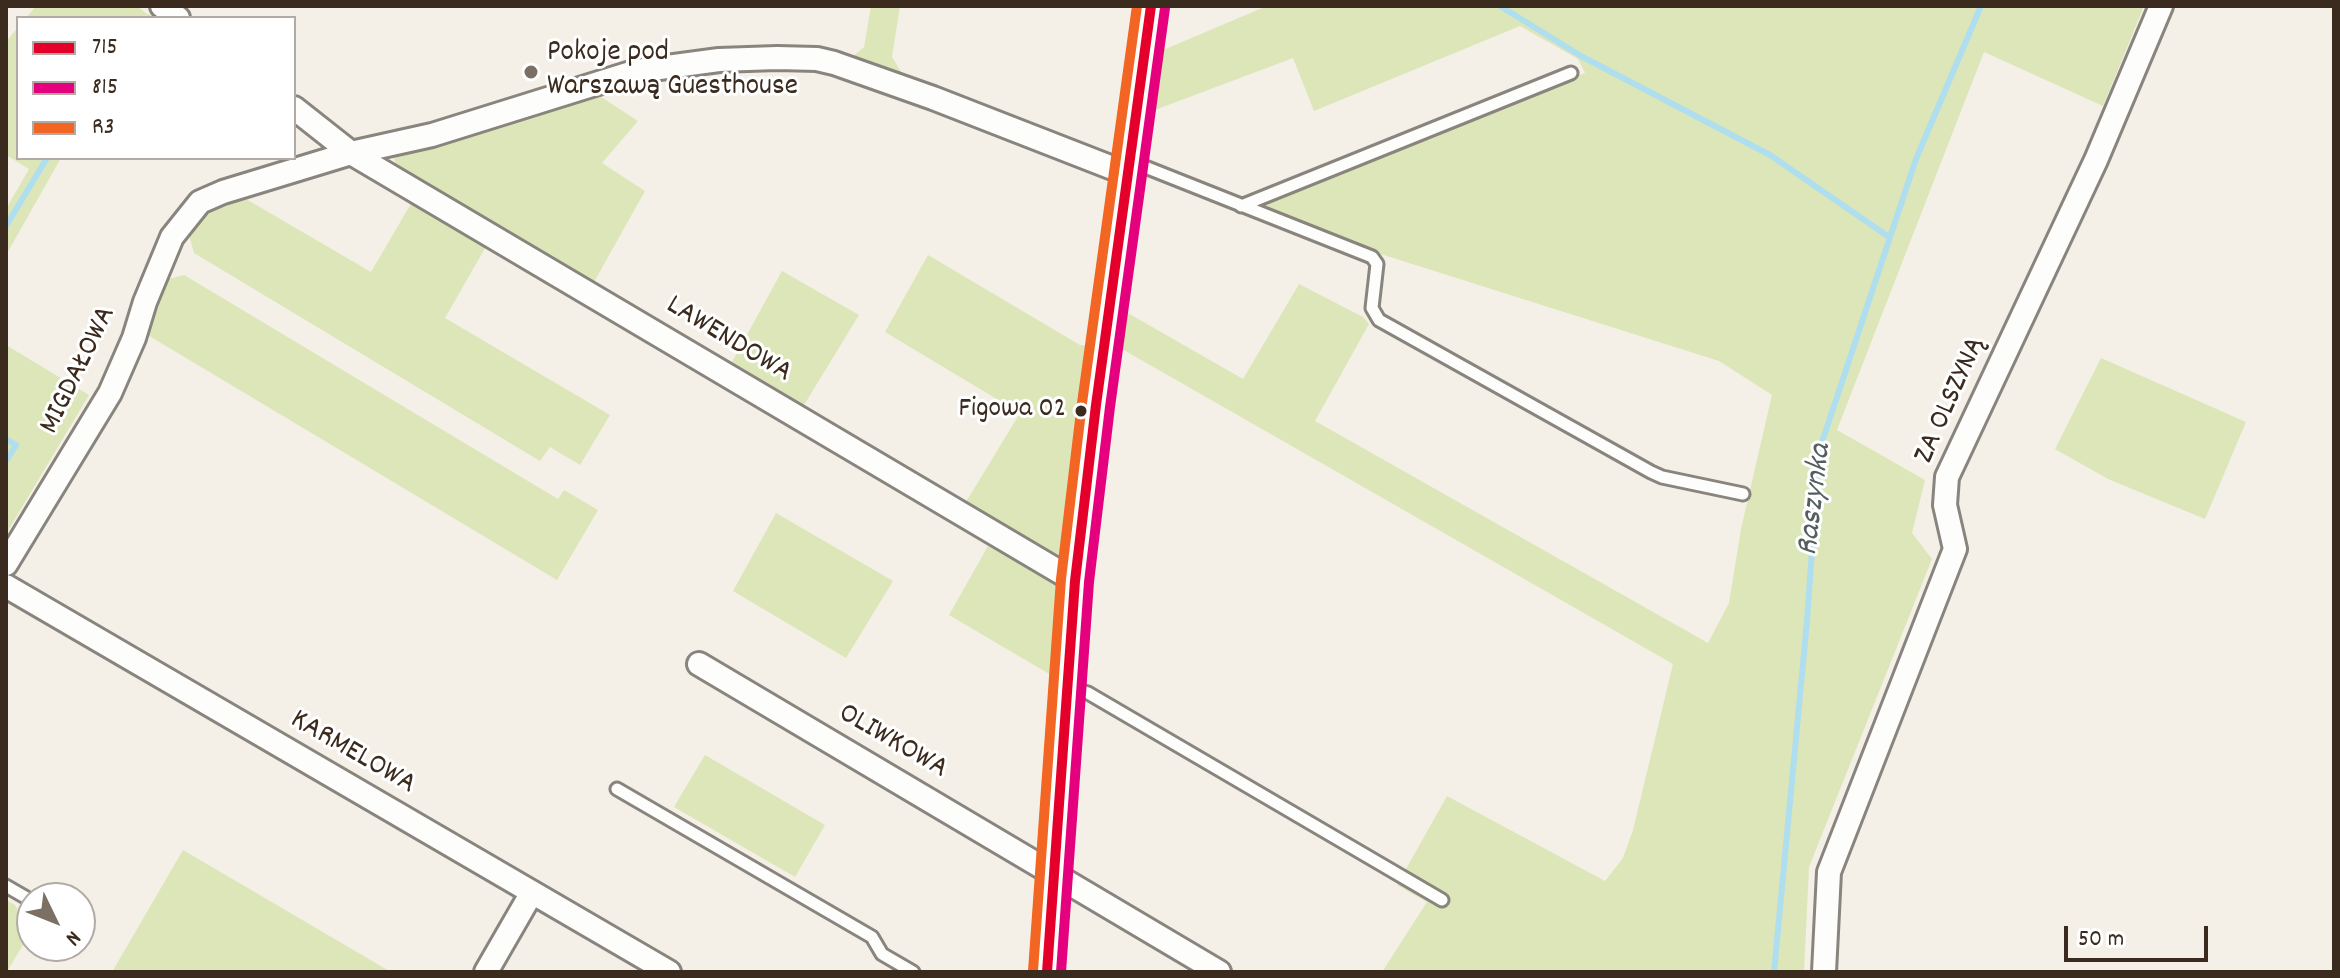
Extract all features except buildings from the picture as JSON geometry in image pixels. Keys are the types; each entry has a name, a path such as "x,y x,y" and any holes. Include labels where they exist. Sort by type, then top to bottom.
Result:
{"street":[{"path":"1047,972 1075,581 1151,6"},
{"name":"ZA OLSZYNĄ","path":"1824,972 1829,872 1955,549 1945,505 1947,477 2096,160 2161,6"},
{"path":"351,153 432,135 637,71 719,60 777,58 834,63 1128,167"},
{"name":"LAWENDOWA","path":"296,110 351,153 1075,581"},
{"name":"MIGDAŁOWA","path":"6,564 110,393 172,237 200,202 223,192 351,153"},
{"name":"KARMELOWA","path":"6,586 669,972"},
{"name":"OLIWKOWA","path":"699,664 1219,972"},
{"path":"486,972 531,894"}],"lane":[{"path":"1241,206 1571,73"},
{"path":"1128,167 1241,206 1372,257 1377,264 1372,308 1379,320 1651,472 1743,494"},
{"path":"1069,687 1088,693 1442,900"},
{"path":"617,789 872,937 882,954 913,972"}],"green space":[{"path":"36,6 137,6 147,14 157,16 28,16"},
{"path":"871,6 900,6 892,57 904,77 852,57 864,47"},
{"path":"1267,6 2144,6 2103,106 1984,52 1837,430 1925,480 1912,533 1932,559 1809,867 1804,972 1382,972 1427,902 1397,885 1447,796 1605,881 1623,858 1633,830 1673,664 1122,349 1126,312 1243,379 1299,284 1363,317 1369,324 1315,421 1708,643 1729,603 1741,529 1772,395 1719,361 1368,250 1254,207 1585,73 1578,59 1520,26 1314,111 1293,58 1147,113 1156,53"},
{"path":"16,30 16,160 60,160 6,255 6,209 29,169 6,155 6,42"},
{"path":"601,97 638,121 602,163 645,191 594,282 396,166 394,156 402,148"},
{"path":"246,199 371,272 412,202 488,243 445,318 610,415 580,465 550,447 540,461 194,253 189,235 199,222 216,207"},
{"path":"928,255 1080,345 1091,346 1075,446 1064,558 966,502 1020,413 885,332"},
{"path":"782,271 859,315 804,405 732,362"},
{"path":"184,275 558,499 564,490 598,510 557,580 146,334 165,280"},
{"path":"6,345 89,395 6,534"},
{"path":"2101,358 2246,422 2205,519 2108,479 2055,449"},
{"path":"776,513 893,581 846,658 733,591"},
{"path":"988,546 1056,584 1051,675 949,615"},
{"path":"705,755 825,825 795,877 674,807"},
{"path":"183,850 391,972 112,972"},
{"path":"6,900 16,907 16,957 7,972"}],"waterway":[{"path":"1500,6 1581,56 1770,155 1889,237"},
{"name":"Raszynka","path":"1774,972 1807,621 1819,451 1916,159 1981,6"},
{"path":"6,226 46,160"},
{"path":"6,439 16,445 6,461"}],"transit line":[{"name":"R3","path":"1033,971 1061,579 1137,6"},
{"name":"715","path":"1047,972 1075,581 1151,6"},
{"name":"815","path":"1061,972 1089,582 1165,8"}],"place":[{"name":"Pokoje pod Warszawą Guesthouse","path":"531,72"},
{"name":"Figowa 02","path":"1081,411"}]}
